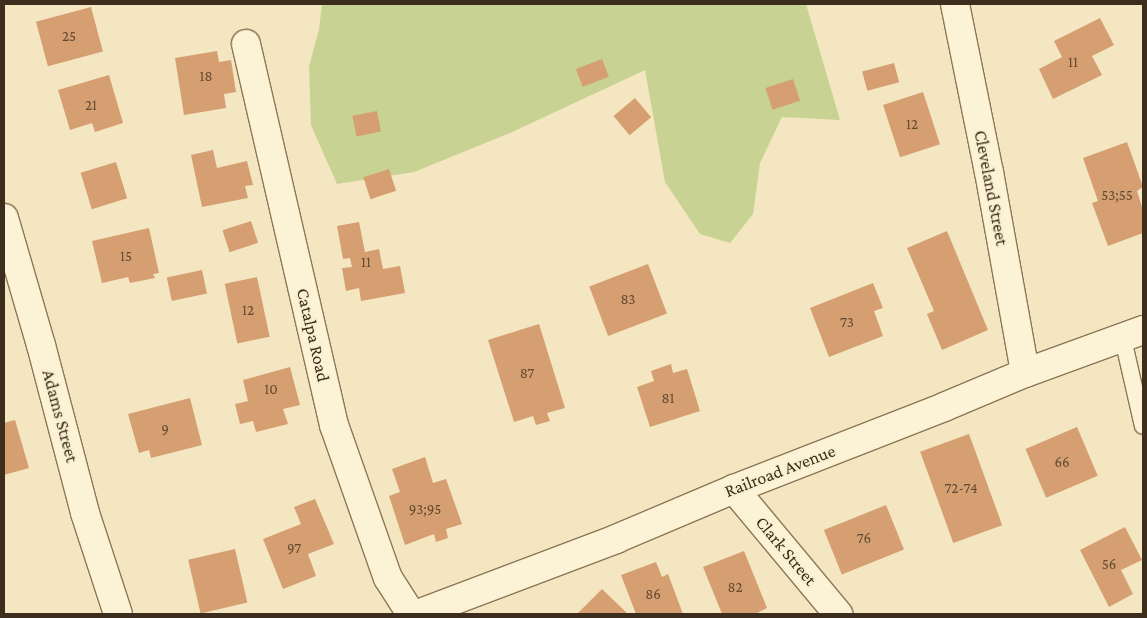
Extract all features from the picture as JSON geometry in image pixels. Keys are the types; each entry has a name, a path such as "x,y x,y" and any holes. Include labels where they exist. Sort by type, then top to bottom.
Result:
{"street":[{"name":"Cleveland Street","path":"955,4 989,172 1024,373"},
{"name":"Catalpa Road","path":"246,44 334,425 388,578 411,614"},
{"name":"Adams Street","path":"4,218 41,345 85,513 118,614"},
{"name":"Railroad Avenue","path":"418,614 616,539 734,489 944,407 1024,373 1133,335"},
{"name":"Clark Street","path":"734,489 838,614"}],"lane":[{"path":"1133,335 1143,426"}],"green space":[{"path":"322,4 806,4 840,120 782,117 760,163 753,214 730,243 700,234 665,182 645,70 510,133 414,172 337,184 311,125 309,67 319,29"}],"building":[{"path":"91,7 103,51 48,66 36,22"},
{"path":"1100,18 1114,45 1092,56 1102,75 1053,99 1039,69 1062,57 1054,41"},
{"path":"217,51 219,62 231,60 236,92 224,94 226,108 184,115 175,58"},
{"path":"602,59 609,77 583,87 576,69"},
{"path":"894,63 899,82 867,91 862,72"},
{"path":"109,75 123,123 95,132 92,123 70,130 58,90"},
{"path":"793,79 800,101 773,110 765,88"},
{"path":"923,92 940,144 900,157 883,105"},
{"path":"635,98 651,117 630,135 614,116"},
{"path":"377,111 381,132 356,136 352,116"},
{"path":"1127,142 1143,187 1137,191 1143,210 1143,233 1108,246 1092,203 1098,201 1083,158"},
{"path":"213,150 217,168 247,161 253,185 245,186 248,198 202,207 191,155"},
{"path":"116,162 127,198 92,209 81,173"},
{"path":"389,169 396,191 370,199 363,177"},
{"path":"251,221 258,243 230,252 222,230"},
{"path":"359,222 365,252 379,249 383,269 400,266 405,293 361,301 359,288 346,291 342,268 352,267 350,258 343,259 337,226"},
{"path":"149,228 159,273 153,274 155,278 130,283 128,277 102,283 92,241"},
{"path":"947,231 988,330 942,350 927,314 934,311 907,248"},
{"path":"648,264 667,313 608,336 589,287"},
{"path":"202,270 207,293 172,301 167,277"},
{"path":"257,277 270,337 237,344 225,284"},
{"path":"873,283 883,308 874,311 883,336 829,357 810,308"},
{"path":"539,324 565,408 547,413 550,421 536,425 533,416 514,422 488,340"},
{"path":"671,364 673,373 687,369 700,411 650,427 637,387 654,381 651,371"},
{"path":"290,367 300,405 283,409 288,424 256,432 253,421 240,424 235,404 248,401 243,380"},
{"path":"190,398 202,445 151,458 149,450 139,453 128,414"},
{"path":"15,420 29,468 4,475 4,423"},
{"path":"1077,427 1098,476 1046,498 1025,449"},
{"path":"969,434 1002,525 953,543 920,452"},
{"path":"425,457 433,483 446,479 462,524 446,529 448,538 436,542 434,534 405,545 389,496 400,492 392,469"},
{"path":"315,499 334,544 308,554 316,576 283,589 263,539 301,524 294,507"},
{"path":"886,505 904,550 842,575 824,530"},
{"path":"1125,527 1142,560 1121,570 1133,594 1109,607 1080,550"},
{"path":"235,549 247,603 201,613 188,560"},
{"path":"744,551 767,608 755,614 722,614 703,567"},
{"path":"656,562 662,577 668,574 683,614 636,614 621,575"},
{"path":"602,589 628,614 577,614"}]}
